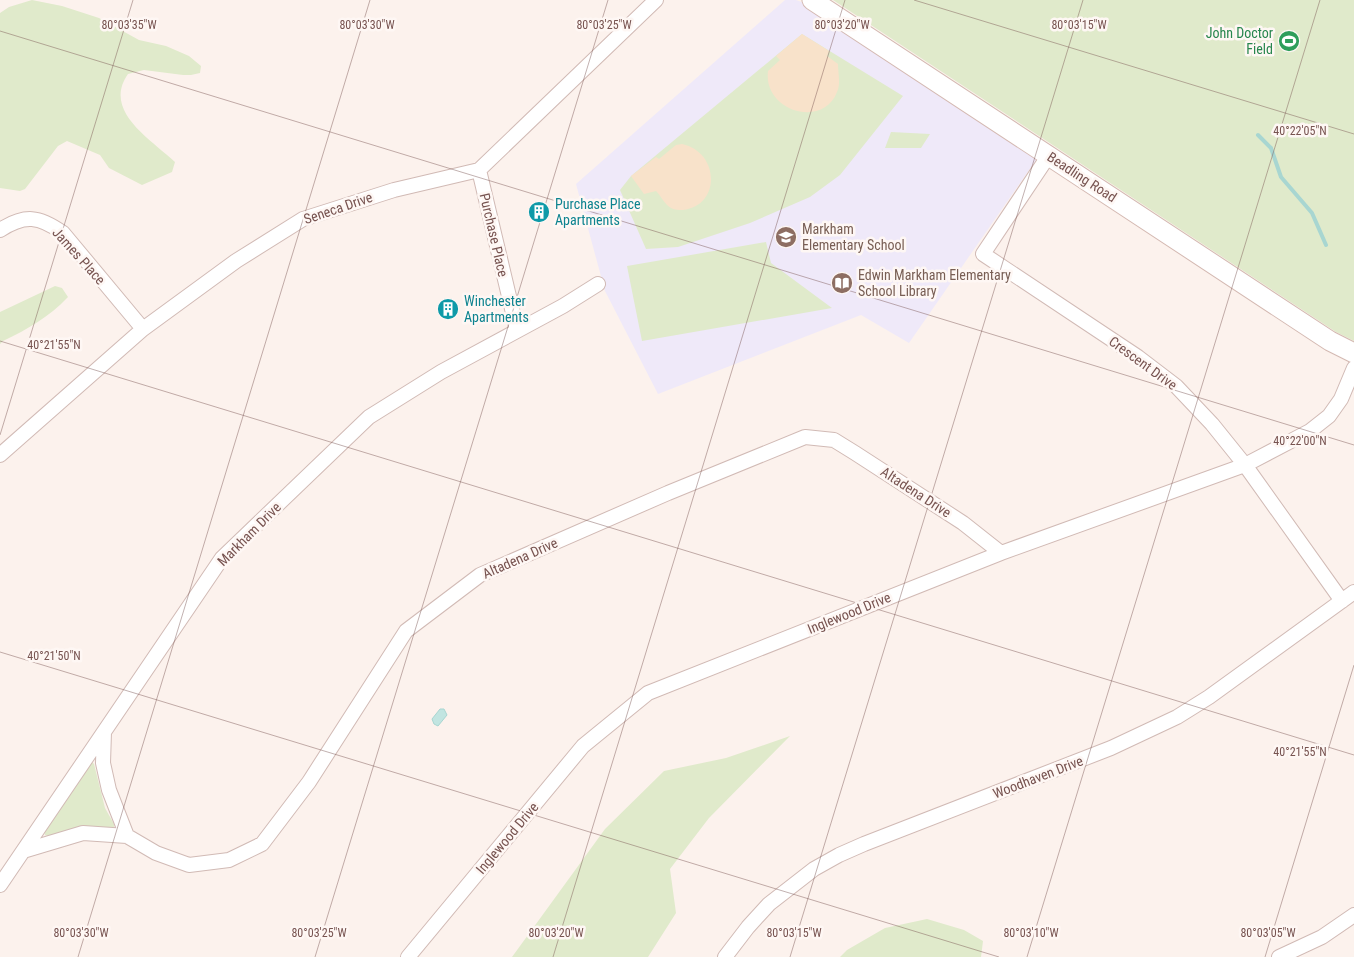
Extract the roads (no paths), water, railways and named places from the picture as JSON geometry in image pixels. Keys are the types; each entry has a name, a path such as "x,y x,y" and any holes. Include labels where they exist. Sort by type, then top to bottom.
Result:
{"street":[{"path":"479,170 656,0"},
{"name":"Beadling Road","path":"812,0 1322,336 1354,353"},
{"name":"Crescent Drive","path":"1049,155 982,254 1138,357 1176,386 1212,424 1245,465 1342,601"},
{"name":"Seneca Drive","path":"0,455 143,329 236,261 303,219 378,194 479,170"},
{"name":"Purchase Place","path":"479,170 517,330"},
{"name":"James Place","path":"0,230 22,219 35,218 49,223 63,233 143,329"},
{"name":"Markham Drive","path":"0,885 222,558 369,417 441,372 563,306 598,284"},
{"name":"Inglewood Drive","path":"408,957 583,746 648,693 1001,553 1245,465 1310,431 1329,416 1341,399 1354,368"},
{"name":"Altadena Drive","path":"23,851 83,833 127,836 156,853 189,865 229,860 262,844 308,782 406,631 480,574 668,493 805,437 834,440 963,523 1001,553"},
{"name":"Woodhaven Drive","path":"725,957 769,904 814,869 864,844 1145,734 1177,717 1209,696 1354,592"},
{"path":"104,732 103,763 109,790 127,836"},
{"path":"1279,957 1322,937 1354,915"}],"water":[{"path":"440,709 444,709 447,715 438,726 434,724 432,719"}],"waterway":[{"path":"1258,135 1271,148 1281,177 1312,213 1326,245"}],"place":[{"name":"John Doctor Field","path":"1289,41"},
{"name":"Purchase Place Apartments","path":"539,212"},
{"name":"Markham Elementary School","path":"786,237"},
{"name":"Edwin Markham Elementary School Library","path":"842,283"},
{"name":"Winchester Apartments","path":"448,309"}]}
